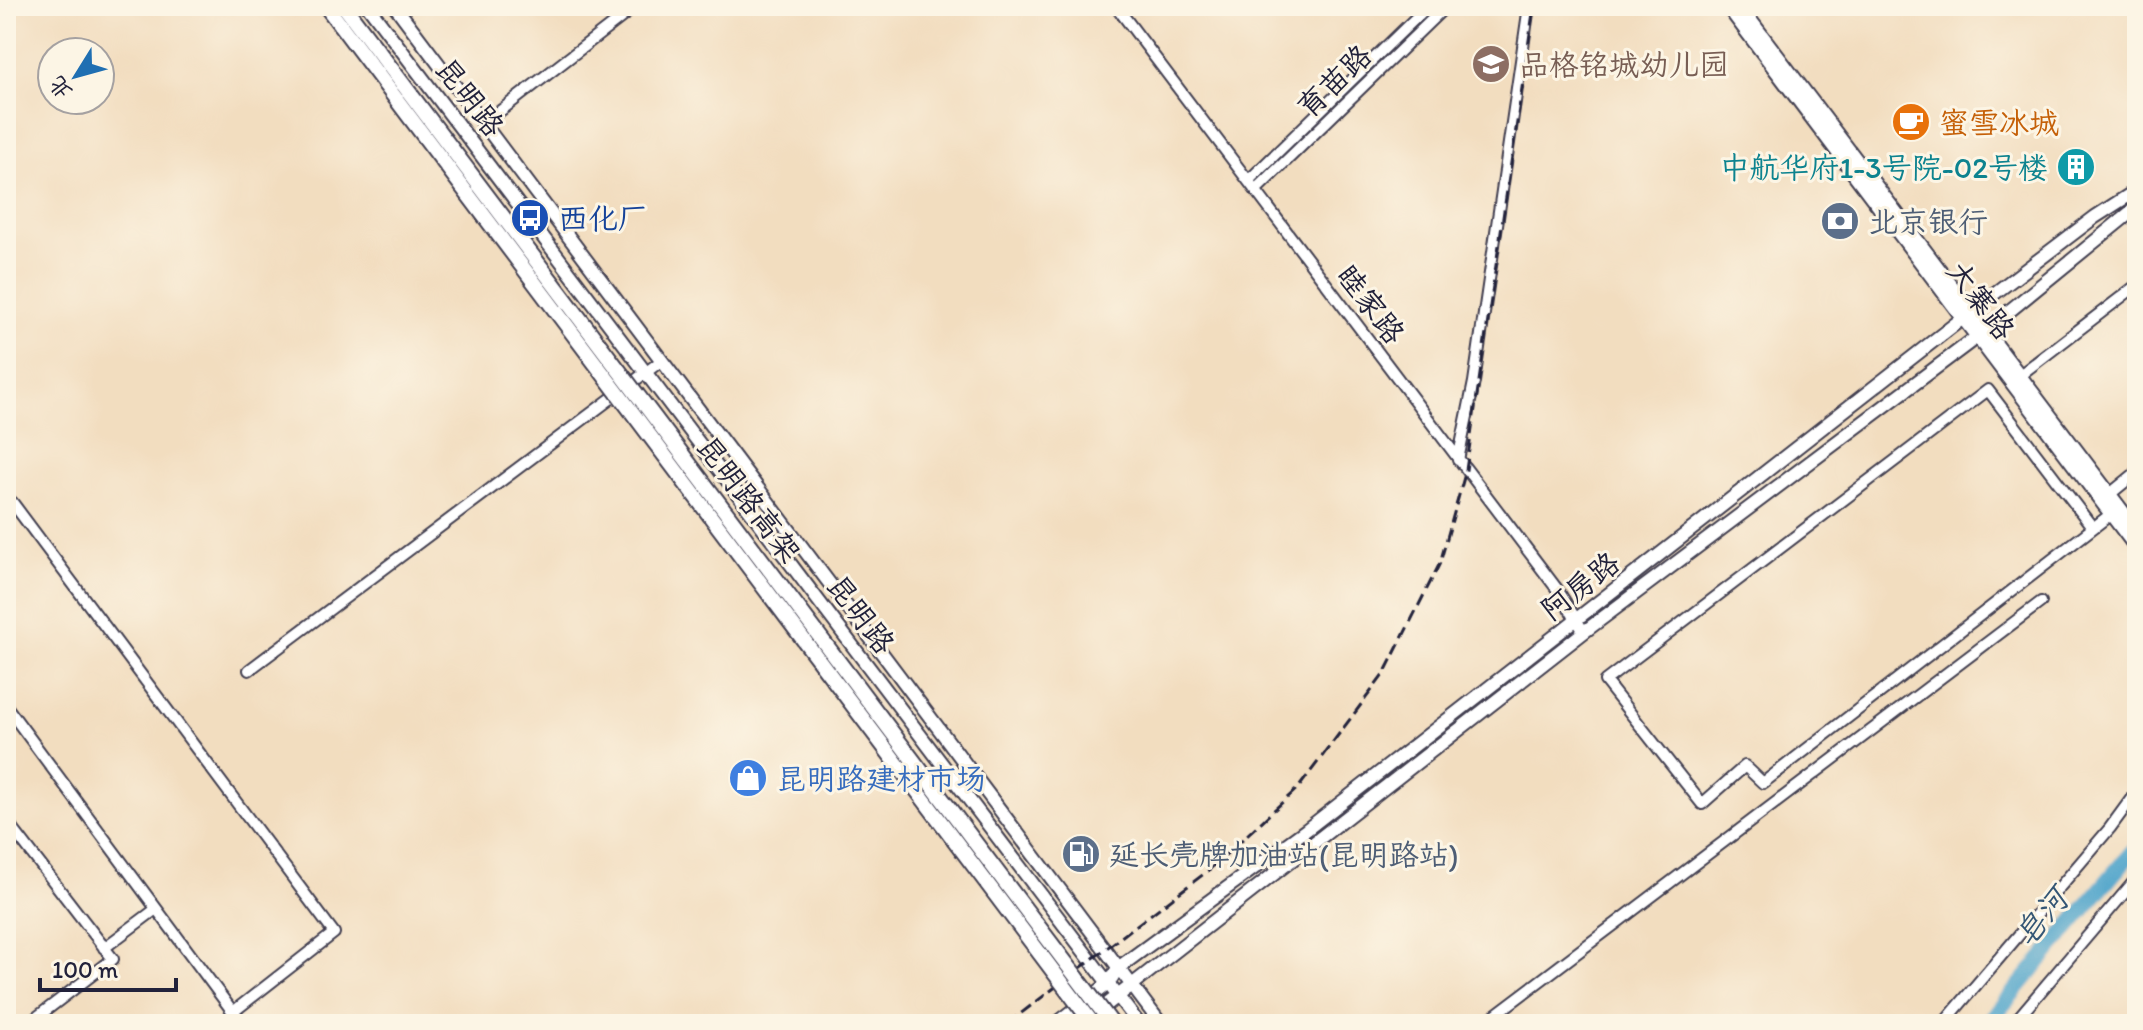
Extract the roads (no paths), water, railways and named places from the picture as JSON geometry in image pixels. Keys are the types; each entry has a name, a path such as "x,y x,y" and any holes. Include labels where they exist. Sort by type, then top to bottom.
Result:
{"highway":[{"name":"昆明路高架","path":"326,6 1093,1024"},
{"name":"昆明路高架","path":"344,6 1112,1024"}],"main road":[{"name":"昆明路","path":"368,6 1139,1024"},
{"name":"昆明路","path":"395,6 1161,1024"},
{"name":"大寨路","path":"1727,6 1981,334 2137,549"},
{"name":"大寨路","path":"1740,6 1966,315"},
{"name":"阿房路","path":"1082,1024 1198,936 1888,376 2095,217 2137,190"},
{"name":"阿房路","path":"1056,1024 1108,984 1118,968 1184,918 1580,626 1901,395 2137,207"},
{"name":"大寨路","path":"1981,334 2020,375 2137,530"},
{"path":"1888,376 1901,395"},
{"path":"1184,918 1198,936"}],"street":[{"path":"483,125 636,6"},
{"name":"睦家路","path":"1116,6 1557,589 1580,626"},
{"name":"育苗路","path":"1249,180 1428,6"},
{"name":"育苗路","path":"1256,190 1446,6"},
{"path":"1458,460 1476,366 1529,6"},
{"path":"2020,375 2137,285"},
{"path":"249,670 661,361"},
{"path":"2093,528 1988,390 1605,681 1702,804 1745,766 1763,783 2093,528 2111,514"},
{"path":"2110,494 2137,472"},
{"path":"6,506 12,502 334,933 233,1012 6,706"},
{"path":"1483,1024 2041,602"},
{"path":"1943,1024 2110,828 2137,791"},
{"path":"6,820 113,959 28,1024"},
{"path":"2013,1024 2137,878"},
{"path":"104,948 156,909"}],"waterway":[{"name":"皂河","path":"1987,1024 2137,846"}],"railway":[{"path":"1007,1024 1209,870 1299,787 1384,674 1440,563 1466,470 1534,6"}],"place":[{"name":"品格铭城幼儿园","path":"1491,64"},
{"name":"蜜雪冰城","path":"1911,122"},
{"name":"中航华府1-3号院-02号楼","path":"2076,167"},
{"name":"西化厂","path":"530,218"},
{"name":"北京银行","path":"1840,221"},
{"name":"昆明路建材市场","path":"748,778"},
{"name":"延长壳牌加油站(昆明路站)","path":"1081,854"}]}
